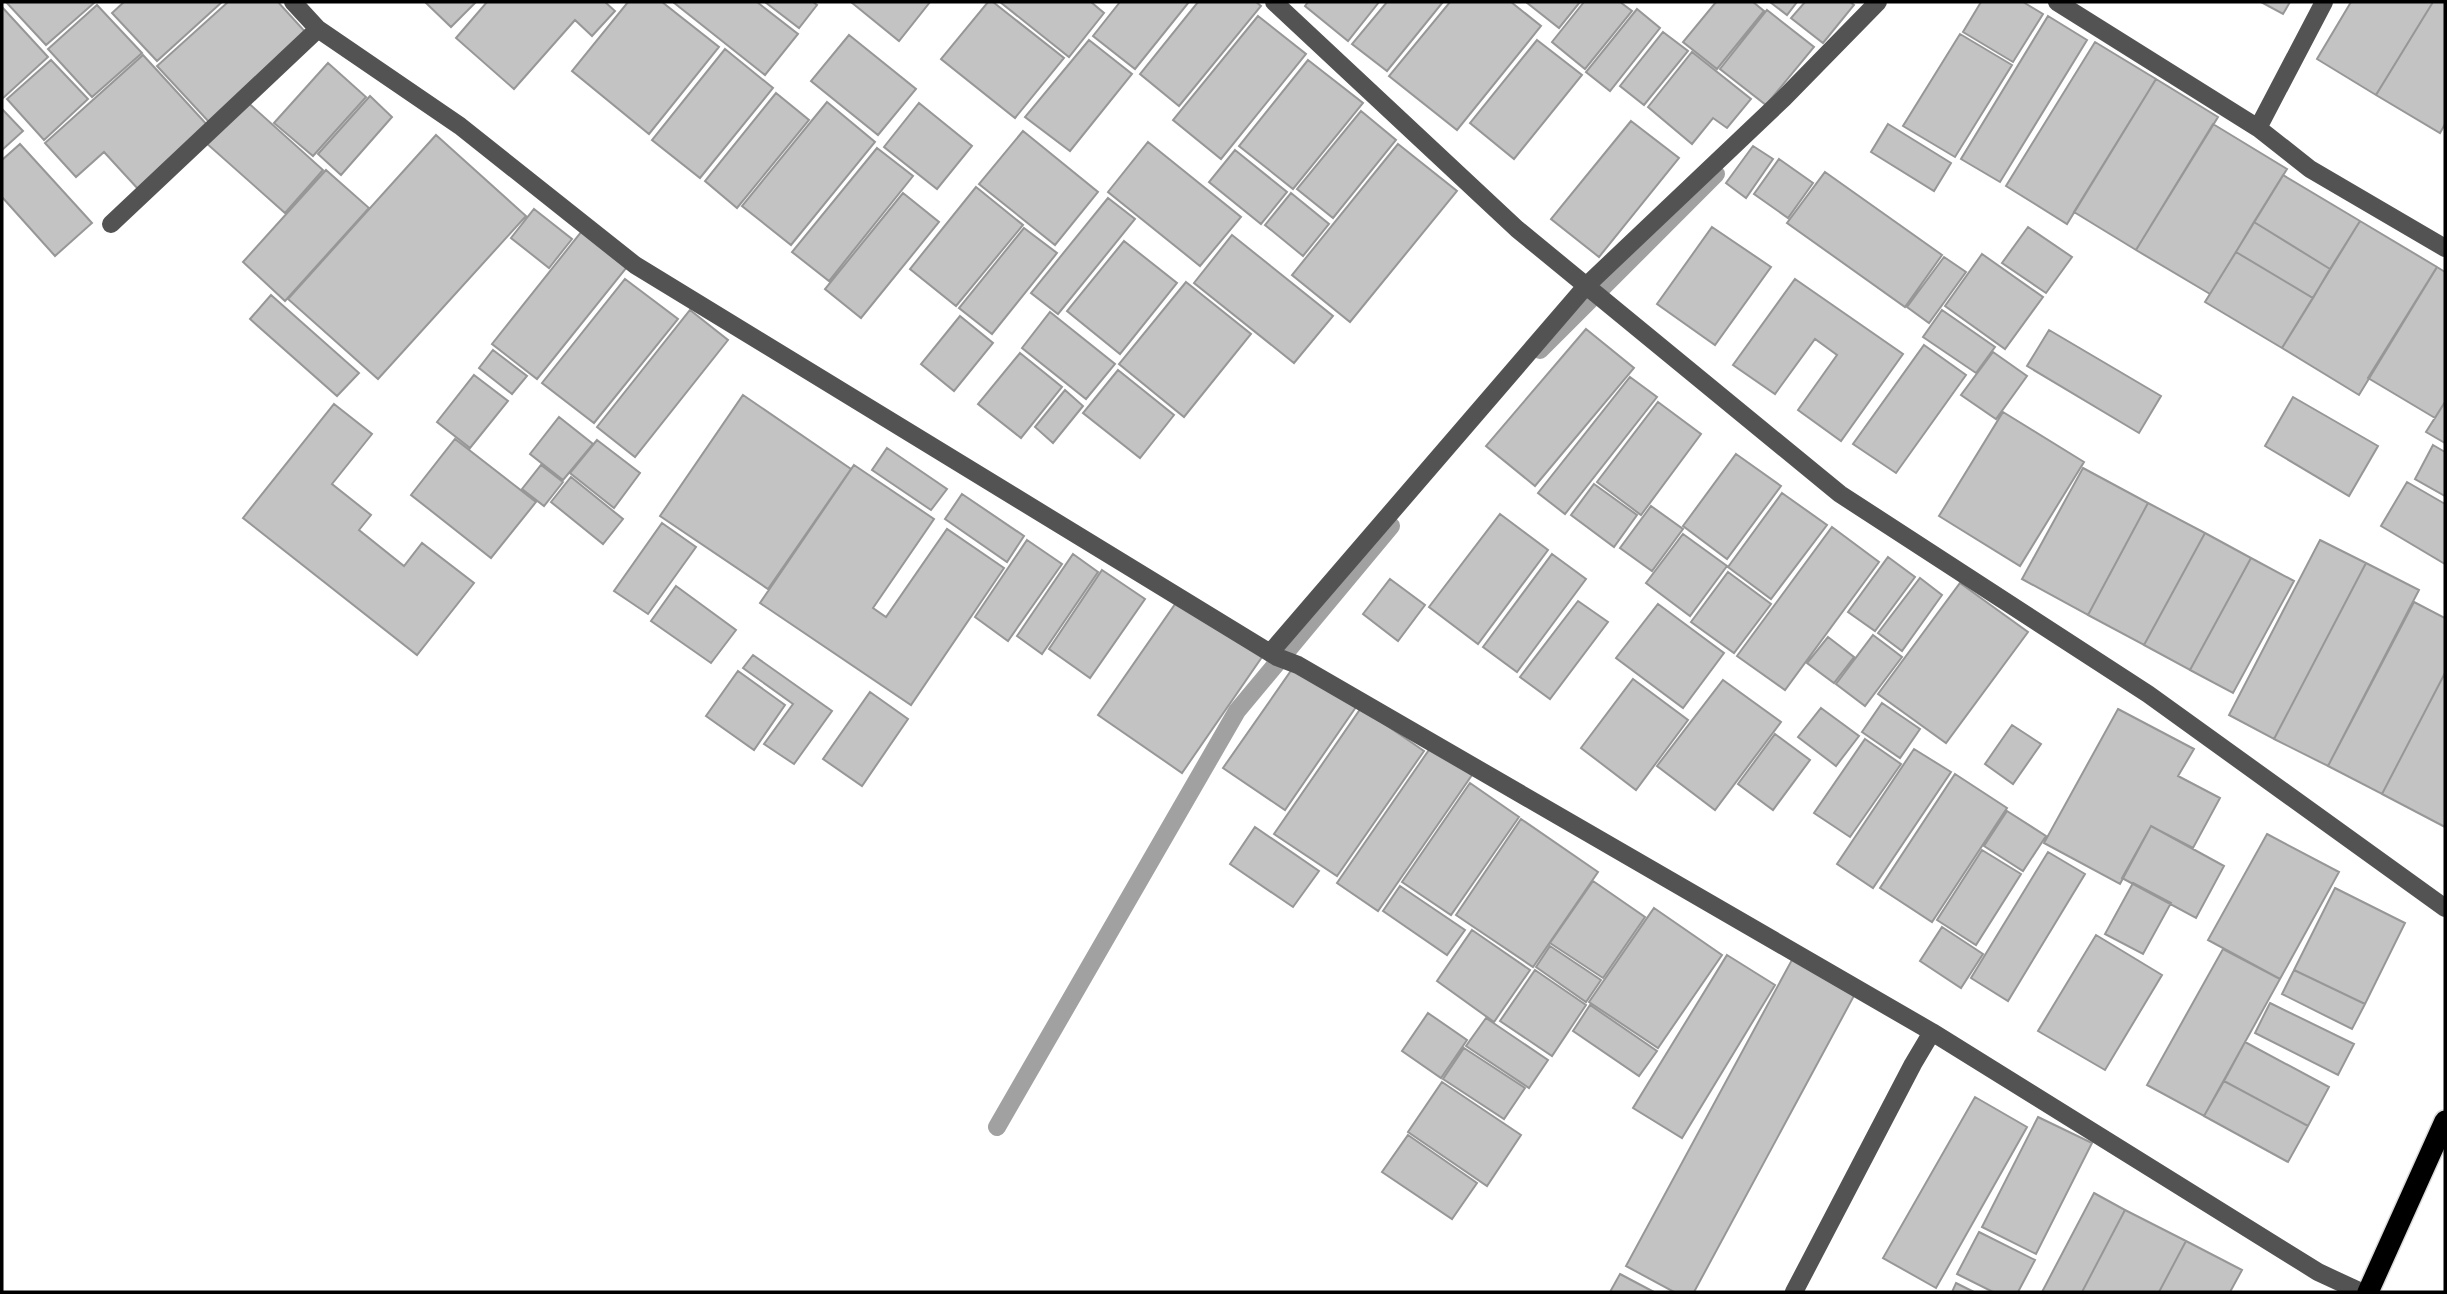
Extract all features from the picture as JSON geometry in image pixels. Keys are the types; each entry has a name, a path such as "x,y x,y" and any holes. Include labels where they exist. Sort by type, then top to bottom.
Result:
{"highway":[{"path":"2368,1292 2445,1121"}],"street":[{"path":"293,2 318,29 460,126 635,265 1274,655 1298,665 1932,1032 2318,1272 2361,1292"},
{"path":"1274,2 1517,229 1589,289 1628,317 1840,494 2148,694 2445,908"},
{"path":"1274,655 1589,289 1878,2"},
{"path":"2057,2 2258,128 2310,169 2445,248"},
{"path":"2258,128 2324,2"},
{"path":"111,224 318,29"},
{"path":"1794,1292 1932,1032"}],"building":[{"path":"6,2 93,2 94,3 46,45"},
{"path":"124,2 222,2 157,61 112,13"},
{"path":"228,2 278,2 308,35 210,123 157,66"},
{"path":"425,2 476,2 451,27"},
{"path":"487,2 605,2 615,11 592,36 575,20 514,89 456,38"},
{"path":"628,2 662,2 719,47 649,134 572,71"},
{"path":"673,2 757,2 798,34 765,75"},
{"path":"765,2 813,2 817,5 799,28"},
{"path":"851,2 930,2 899,41"},
{"path":"988,2 993,2 1064,58 1015,118 941,59"},
{"path":"1000,2 1091,2 1104,13 1069,57"},
{"path":"1120,2 1189,2 1135,69 1093,36"},
{"path":"1198,2 1256,2 1261,6 1179,106 1140,74"},
{"path":"1308,2 1379,2 1348,41 1305,6"},
{"path":"1387,2 1443,2 1387,71 1352,44"},
{"path":"1450,2 1511,2 1541,26 1457,130 1389,76"},
{"path":"1526,2 1580,2 1559,28"},
{"path":"1584,2 1620,2 1632,11 1585,69 1552,42"},
{"path":"1716,2 1753,2 1764,11 1717,69 1683,42"},
{"path":"1770,2 1797,2 1787,15"},
{"path":"1805,2 1850,2 1854,5 1823,43 1791,18"},
{"path":"1981,2 2023,2 2043,14 2013,62 1963,32"},
{"path":"2261,2 2290,2 2283,14"},
{"path":"2351,2 2433,2 2376,95 2317,59"},
{"path":"2433,2 2445,2 2445,124 2440,133 2376,95"},
{"path":"97,5 142,53 92,97 48,49"},
{"path":"2,7 48,57 2,99"},
{"path":"1637,9 1660,28 1610,91 1586,72"},
{"path":"1767,10 1814,47 1766,105 1720,69"},
{"path":"1258,16 1306,54 1221,159 1173,120"},
{"path":"2048,16 2087,40 2000,182 1961,159"},
{"path":"1663,32 1688,51 1644,105 1620,86"},
{"path":"1960,34 2012,65 1955,157 1903,126"},
{"path":"849,35 916,89 878,135 811,81"},
{"path":"1089,40 1132,74 1070,151 1025,117"},
{"path":"1537,40 1582,75 1514,159 1470,123"},
{"path":"2095,42 2156,79 2067,224 2006,186"},
{"path":"725,49 773,88 700,178 652,140"},
{"path":"1692,52 1751,99 1727,128 1713,118 1692,144 1648,107"},
{"path":"143,55 209,127 139,190 104,152 76,177 45,143"},
{"path":"51,60 88,99 44,140 7,99"},
{"path":"1308,60 1363,103 1293,189 1239,146"},
{"path":"328,63 366,97 313,156 274,123"},
{"path":"2156,79 2218,117 2136,250 2074,212"},
{"path":"776,93 809,120 737,208 705,181"},
{"path":"370,96 392,117 341,175 318,154"},
{"path":"244,99 323,170 285,213 205,142"},
{"path":"827,102 875,142 791,245 742,206"},
{"path":"919,103 972,146 937,189 884,147"},
{"path":"2,109 23,131 2,150"},
{"path":"1361,111 1396,140 1333,218 1297,189"},
{"path":"1631,121 1679,158 1599,257 1551,219"},
{"path":"1888,124 1951,163 1934,191 1871,152"},
{"path":"2213,124 2287,169 2210,294 2136,250"},
{"path":"1023,131 1098,192 1055,245 979,184"},
{"path":"436,135 526,216 378,379 288,299"},
{"path":"1148,142 1241,217 1200,266 1108,192"},
{"path":"20,144 92,223 55,256 2,197 2,160"},
{"path":"1398,144 1457,191 1350,322 1292,275"},
{"path":"1753,146 1773,159 1746,198 1726,183"},
{"path":"877,148 913,176 829,281 792,252"},
{"path":"1235,150 1287,192 1261,224 1209,182"},
{"path":"1779,159 1813,183 1788,218 1754,194"},
{"path":"326,170 369,208 285,301 243,262"},
{"path":"1825,172 1942,255 1905,307 1787,223"},
{"path":"2283,175 2360,221 2330,269 2254,222"},
{"path":"976,187 1023,225 956,306 910,269"},
{"path":"903,193 939,222 861,318 825,289"},
{"path":"1291,193 1329,224 1303,256 1265,225"},
{"path":"1108,198 1135,219 1058,314 1031,293"},
{"path":"534,209 572,239 549,268 511,238"},
{"path":"2360,221 2437,267 2359,395 2282,348"},
{"path":"2254,222 2330,269 2313,298 2236,252"},
{"path":"1712,227 1771,267 1715,345 1657,304"},
{"path":"2028,227 2072,257 2046,293 2002,263"},
{"path":"1024,228 1057,253 992,334 959,308"},
{"path":"582,231 627,267 537,379 492,344"},
{"path":"1232,235 1333,316 1294,363 1194,283"},
{"path":"1124,241 1177,283 1120,354 1067,311"},
{"path":"2236,252 2313,298 2282,348 2205,302"},
{"path":"1982,254 2043,297 2005,349 1945,306"},
{"path":"1944,257 1966,272 1929,323 1907,307"},
{"path":"2437,267 2445,272 2445,402 2435,418 2368,378"},
{"path":"625,279 678,319 594,423 542,383"},
{"path":"1795,279 1903,354 1841,441 1798,410 1837,355 1815,339 1775,394 1733,365"},
{"path":"1186,282 1251,334 1184,417 1119,364"},
{"path":"271,295 359,373 337,396 250,319"},
{"path":"690,310 728,340 635,457 597,427"},
{"path":"1942,310 1995,347 1976,373 1923,337"},
{"path":"1050,312 1115,364 1086,399 1022,348"},
{"path":"960,316 993,343 954,391 921,364"},
{"path":"1586,329 1634,368 1535,486 1486,446"},
{"path":"2049,330 2161,396 2139,433 2027,366"},
{"path":"1924,345 1966,375 1896,473 1853,444"},
{"path":"493,350 527,376 512,394 479,368"},
{"path":"1993,352 2027,376 1996,419 1961,395"},
{"path":"1020,353 1062,387 1021,438 978,404"},
{"path":"1118,370 1174,415 1140,458 1083,413"},
{"path":"474,375 508,401 470,448 437,422"},
{"path":"1630,377 1657,397 1565,514 1538,493"},
{"path":"1065,390 1083,406 1053,443 1035,427"},
{"path":"743,395 851,469 768,589 660,516"},
{"path":"2293,397 2378,446 2349,496 2265,446"},
{"path":"1658,402 1701,434 1641,515 1597,482"},
{"path":"2445,402 2445,443 2426,432"},
{"path":"334,404 372,434 332,484 371,515 359,530 404,566 422,543 474,583 417,655 243,518"},
{"path":"2003,412 2084,462 2020,566 1939,516"},
{"path":"559,417 593,444 563,480 530,454"},
{"path":"455,439 536,502 491,558 411,495"},
{"path":"597,440 640,473 614,508 570,473"},
{"path":"2433,445 2445,452 2445,496 2415,479"},
{"path":"887,448 947,489 931,510 872,470"},
{"path":"1736,454 1781,486 1727,559 1683,526"},
{"path":"541,465 563,482 544,506 522,489"},
{"path":"854,465 934,519 873,608 886,617 947,529 1004,568 911,705 760,603"},
{"path":"2083,468 2148,503 2088,615 2022,579"},
{"path":"571,477 623,519 603,544 551,502"},
{"path":"2407,482 2445,504 2445,564 2381,526"},
{"path":"1594,484 1637,515 1614,547 1571,515"},
{"path":"1782,493 1827,525 1771,599 1728,567"},
{"path":"962,494 1024,536 1007,562 945,519"},
{"path":"2148,503 2205,533 2144,645 2088,615"},
{"path":"1651,506 1683,529 1652,571 1620,548"},
{"path":"1500,514 1548,550 1478,644 1429,607"},
{"path":"662,523 696,547 648,614 614,591"},
{"path":"1832,527 1879,562 1785,690 1737,656"},
{"path":"2205,533 2251,558 2190,670 2144,645"},
{"path":"1683,534 1727,566 1690,616 1646,583"},
{"path":"1027,540 1062,564 1008,641 975,617"},
{"path":"2320,540 2366,563 2274,739 2229,715"},
{"path":"1073,554 1098,572 1042,654 1017,636"},
{"path":"1552,554 1586,579 1517,672 1483,647"},
{"path":"1888,557 1915,577 1875,631 1848,612"},
{"path":"2251,558 2294,581 2233,693 2190,670"},
{"path":"2366,563 2419,590 2328,766 2274,739"},
{"path":"1102,570 1145,599 1090,678 1049,649"},
{"path":"1728,572 1771,604 1734,653 1691,622"},
{"path":"1920,578 1942,595 1902,651 1878,633"},
{"path":"1390,579 1425,605 1398,641 1363,614"},
{"path":"1960,583 2028,632 1946,743 1878,694"},
{"path":"676,586 736,630 711,663 651,621"},
{"path":"1178,600 1262,657 1182,773 1098,715"},
{"path":"1578,601 1608,622 1550,699 1520,677"},
{"path":"2414,602 2445,618 2445,673 2382,794 2328,766"},
{"path":"1658,604 1724,653 1683,708 1616,658"},
{"path":"1873,635 1902,657 1865,706 1836,684"},
{"path":"1828,637 1854,657 1834,683 1807,663"},
{"path":"753,655 832,711 794,764 764,744 793,704 743,668"},
{"path":"1295,665 1356,707 1285,810 1223,768"},
{"path":"738,671 785,705 754,750 706,716"},
{"path":"2445,673 2445,827 2382,794"},
{"path":"1633,679 1688,720 1636,790 1581,748"},
{"path":"1723,680 1781,722 1715,810 1657,766"},
{"path":"870,692 908,719 862,786 823,759"},
{"path":"1882,703 1920,729 1900,758 1862,732"},
{"path":"1361,708 1424,751 1337,876 1274,834"},
{"path":"1821,708 1859,736 1836,766 1798,737"},
{"path":"2118,709 2194,749 2178,776 2220,798 2193,848 2151,826 2120,884 2044,843"},
{"path":"2012,725 2041,744 2013,784 1985,764"},
{"path":"1775,734 1810,760 1773,810 1738,784"},
{"path":"1865,739 1901,764 1850,837 1814,813"},
{"path":"1431,747 1472,775 1378,911 1337,883"},
{"path":"1914,749 1951,772 1873,888 1837,864"},
{"path":"1955,774 2007,808 1932,922 1880,888"},
{"path":"1470,783 1519,817 1451,915 1402,882"},
{"path":"2007,811 2046,836 2023,871 1984,846"},
{"path":"1521,819 1598,872 1533,967 1456,915"},
{"path":"2151,826 2224,866 2196,918 2122,878"},
{"path":"1255,827 1319,871 1293,907 1230,864"},
{"path":"2267,834 2339,872 2280,979 2208,940"},
{"path":"1982,850 2021,874 1976,945 1937,920"},
{"path":"2048,852 2085,874 2008,1001 1971,978"},
{"path":"1593,881 1645,917 1603,978 1550,943"},
{"path":"2133,883 2171,903 2143,954 2105,934"},
{"path":"1400,886 1465,930 1447,955 1383,911"},
{"path":"2335,888 2405,923 2365,1004 2294,970"},
{"path":"1654,908 1722,955 1658,1048 1589,1002"},
{"path":"1942,927 1983,954 1961,988 1920,961"},
{"path":"1472,930 1530,970 1494,1022 1437,981"},
{"path":"2096,935 2162,975 2105,1070 2038,1031"},
{"path":"1550,946 1601,980 1586,1002 1536,967"},
{"path":"2223,949 2280,979 2204,1116 2147,1085"},
{"path":"1727,955 1775,985 1682,1138 1633,1108"},
{"path":"1793,958 1856,992 1694,1292 1674,1292 1626,1266"},
{"path":"1535,970 1586,1005 1552,1056 1500,1021"},
{"path":"2294,970 2365,1004 2352,1029 2282,994"},
{"path":"2270,1003 2354,1044 2338,1075 2255,1033"},
{"path":"1590,1005 1657,1051 1639,1076 1573,1031"},
{"path":"1428,1013 1467,1040 1441,1078 1402,1051"},
{"path":"1486,1018 1548,1060 1529,1088 1466,1046"},
{"path":"2245,1042 2329,1087 2308,1126 2224,1081"},
{"path":"1464,1048 1525,1088 1504,1119 1443,1079"},
{"path":"2224,1081 2308,1126 2288,1162 2204,1116"},
{"path":"1442,1082 1521,1135 1487,1186 1408,1132"},
{"path":"1975,1097 2027,1127 1936,1288 1883,1258"},
{"path":"2038,1117 2092,1143 2036,1254 1982,1227"},
{"path":"1408,1135 1477,1183 1452,1219 1382,1172"},
{"path":"2094,1193 2125,1210 2082,1292 2042,1292"},
{"path":"2125,1210 2186,1241 2159,1292 2082,1292"},
{"path":"1979,1232 2035,1260 2018,1292 1993,1292 1957,1274"},
{"path":"2186,1241 2242,1270 2230,1292 2159,1292"},
{"path":"1620,1274 1654,1292 1610,1292"},
{"path":"1956,1283 1974,1292 1952,1292"}],"waterway":[{"path":"1540,350 1716,174"},
{"path":"997,1127 1237,711 1391,526"}]}
